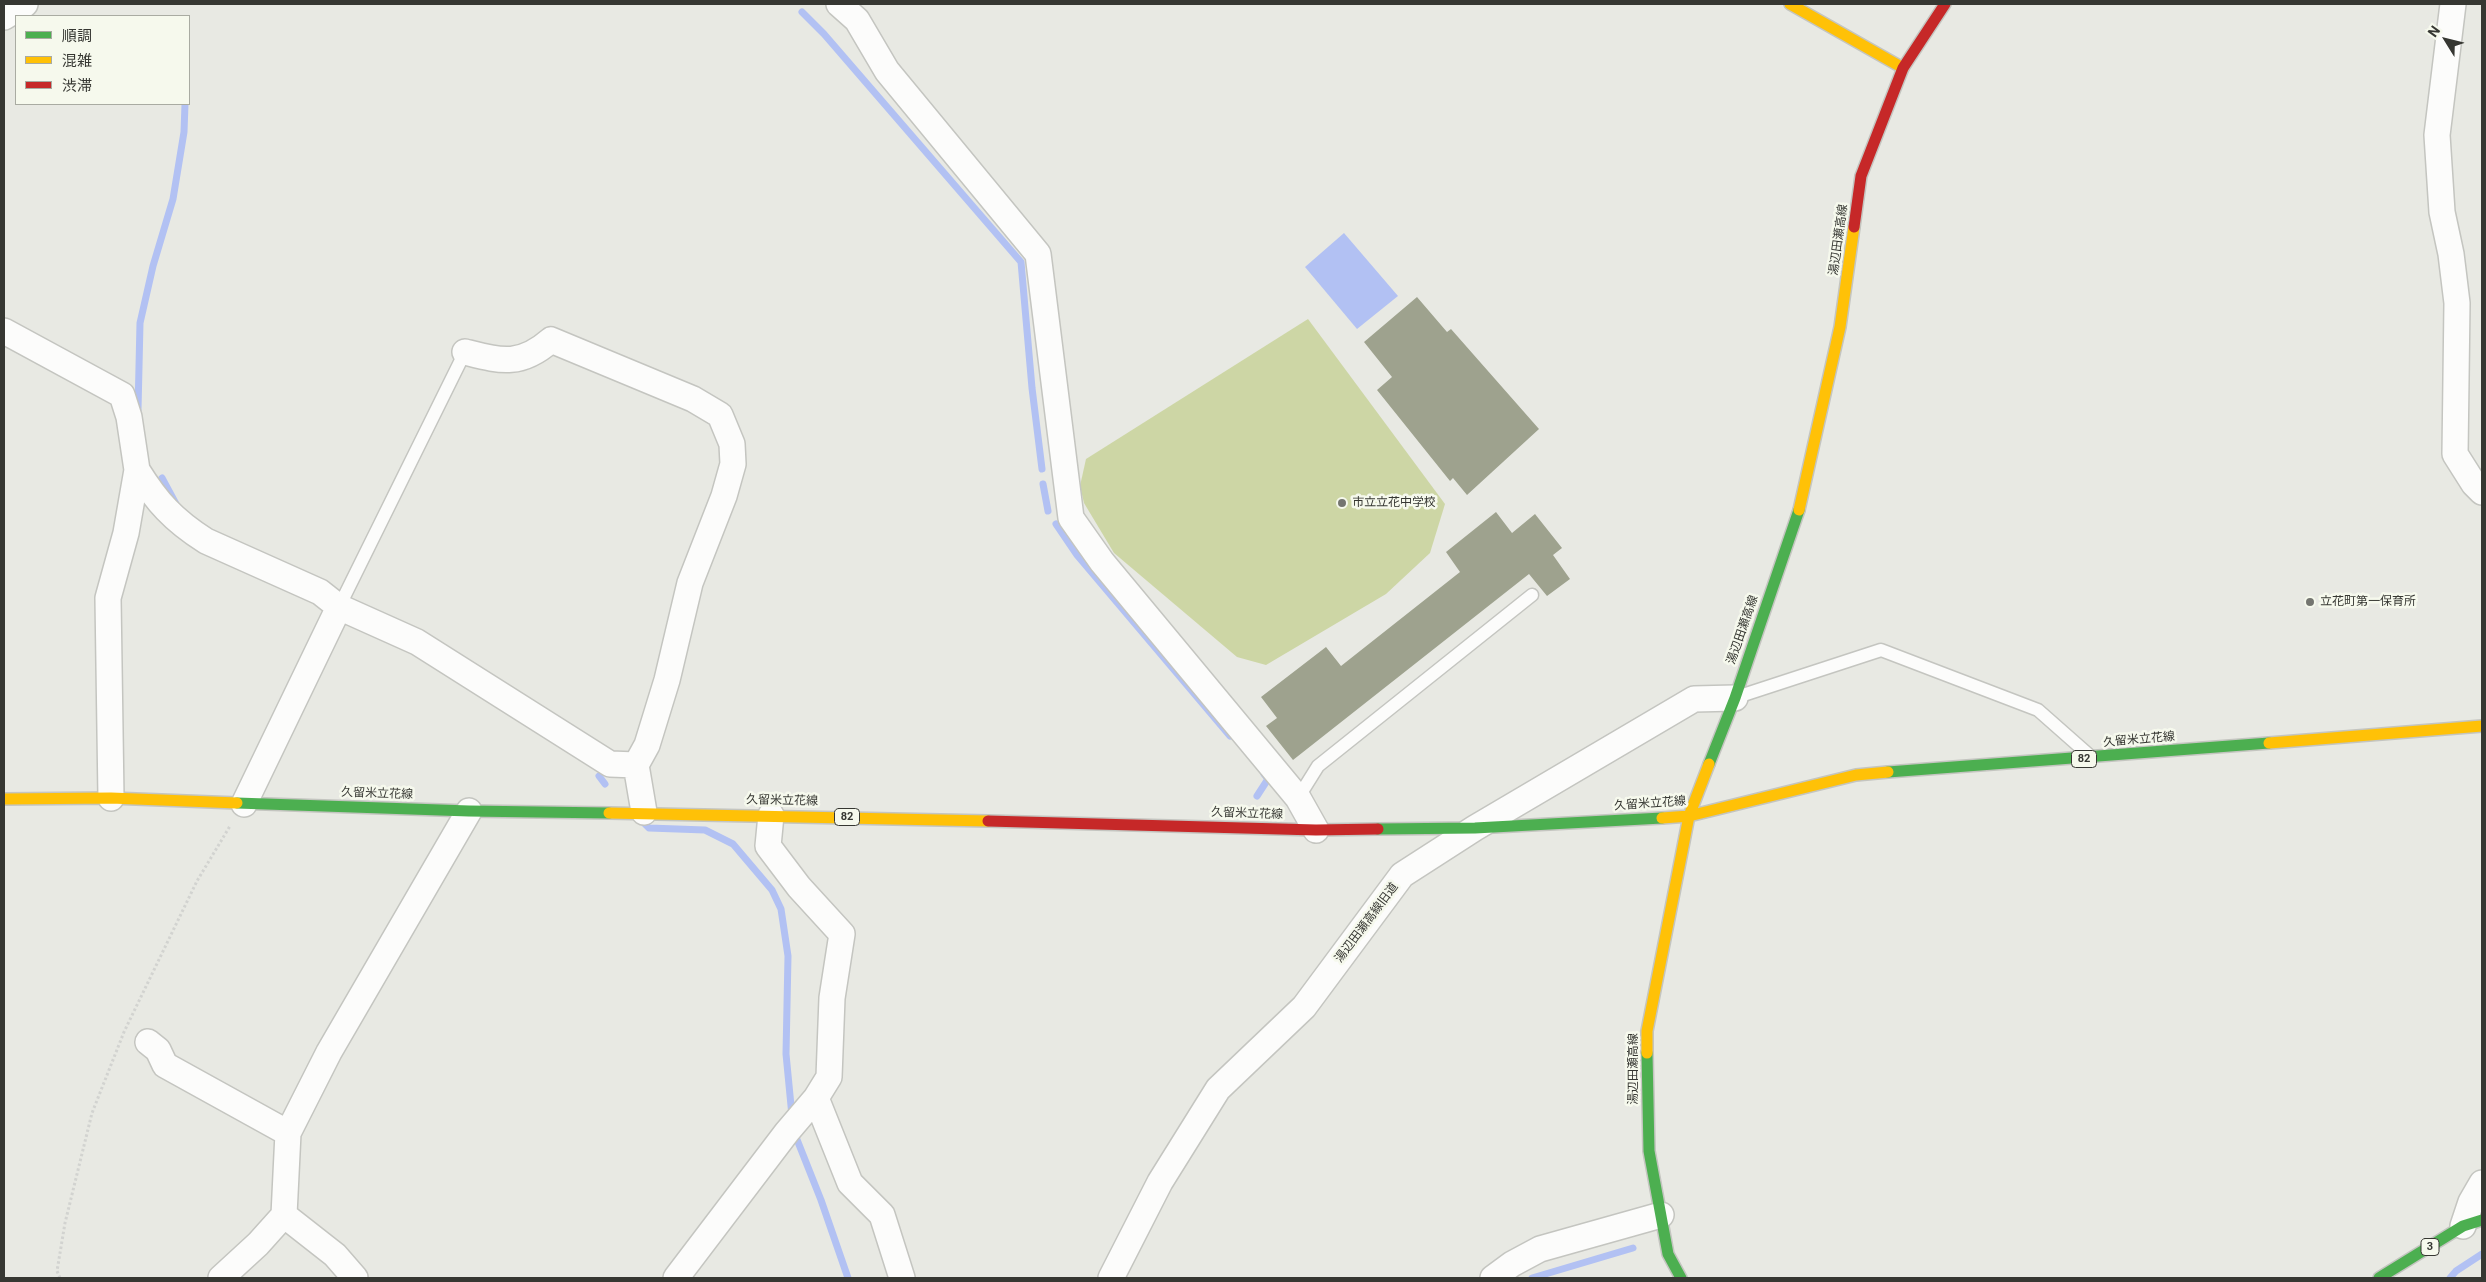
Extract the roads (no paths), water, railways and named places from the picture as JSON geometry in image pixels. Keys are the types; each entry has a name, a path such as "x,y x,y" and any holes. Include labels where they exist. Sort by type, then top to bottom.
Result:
{"main road":[{"path":"1790,4 1903,68"},
{"name":"湯辺田瀬高線","path":"1681,1278 1668,1254 1649,1151 1647,1032 1689,816 1735,698 1802,500 1840,327 1862,176 1903,68 1945,4"},
{"name":"久留米立花線","path":"4,799 111,798 469,811 644,812 1316,830 1475,828 1689,816 1856,775 2482,726"},
{"name":"3","path":"2379,1278 2473,1223"}],"street":[{"path":"4,17 25,4"},
{"path":"839,4 857,20 887,71 1038,254 1071,518 1102,562 1298,798 1316,830"},
{"path":"2453,4 2437,135 2442,212 2451,254 2457,302 2455,454 2474,484 2482,492"},
{"path":"4,331 122,395 129,417 137,470 126,533 108,598 111,798"},
{"path":"465,352 504,361 537,353 551,340 693,399 720,415 732,444 733,464 724,496 690,583 667,680 647,745 636,765 644,812"},
{"path":"137,470 155,500 189,530 206,541 320,592 339,607 417,642 610,764 636,765"},
{"path":"244,804 339,607"},
{"name":"湯辺田瀬高線旧道","path":"1110,1278 1160,1182 1218,1089 1304,1007 1402,875 1475,828 1694,699 1735,698"},
{"path":"220,1278 258,1244 284,1214 288,1133 329,1052 469,811"},
{"path":"676,1278 787,1132 816,1098 829,1077 832,998 842,934 799,886 768,846 771,815"},
{"path":"148,1042 158,1050 165,1065 288,1133"},
{"path":"816,1098 850,1183 882,1215 902,1278"},
{"path":"2473,1223 2471,1202 2482,1183"},
{"path":"284,1214 335,1255 354,1278"},
{"path":"1493,1278 1512,1264 1540,1249 1661,1215"}],"lane":[{"path":"339,607 358,571 402,476 465,352"},
{"path":"1298,798 1318,766 1532,595"},
{"path":"1735,698 1881,650 2038,710 2092,758"}],"water":[{"path":"1344,233 1398,296 1357,329 1305,267"}],"waterway":[{"path":"802,12 824,34 1021,262 1032,388 1042,469"},
{"path":"138,410 140,323 153,266 173,199 184,132 185,105"},
{"path":"162,478 176,504"},
{"path":"1043,484 1048,511"},
{"path":"1056,524 1077,555 1230,736"},
{"path":"1257,796 1268,779 1264,774"},
{"path":"599,776 605,784"},
{"path":"642,821 649,828 705,830 733,844 772,890 781,909 788,956 786,1054 792,1116"},
{"path":"794,1132 821,1200 848,1278"},
{"path":"1532,1278 1633,1248"},
{"path":"2450,1278 2456,1271 2482,1254"}],"place":[{"name":"市立立花中学校","path":"1342,503"},
{"name":"立花町第一保育所","path":"2310,602"}]}
